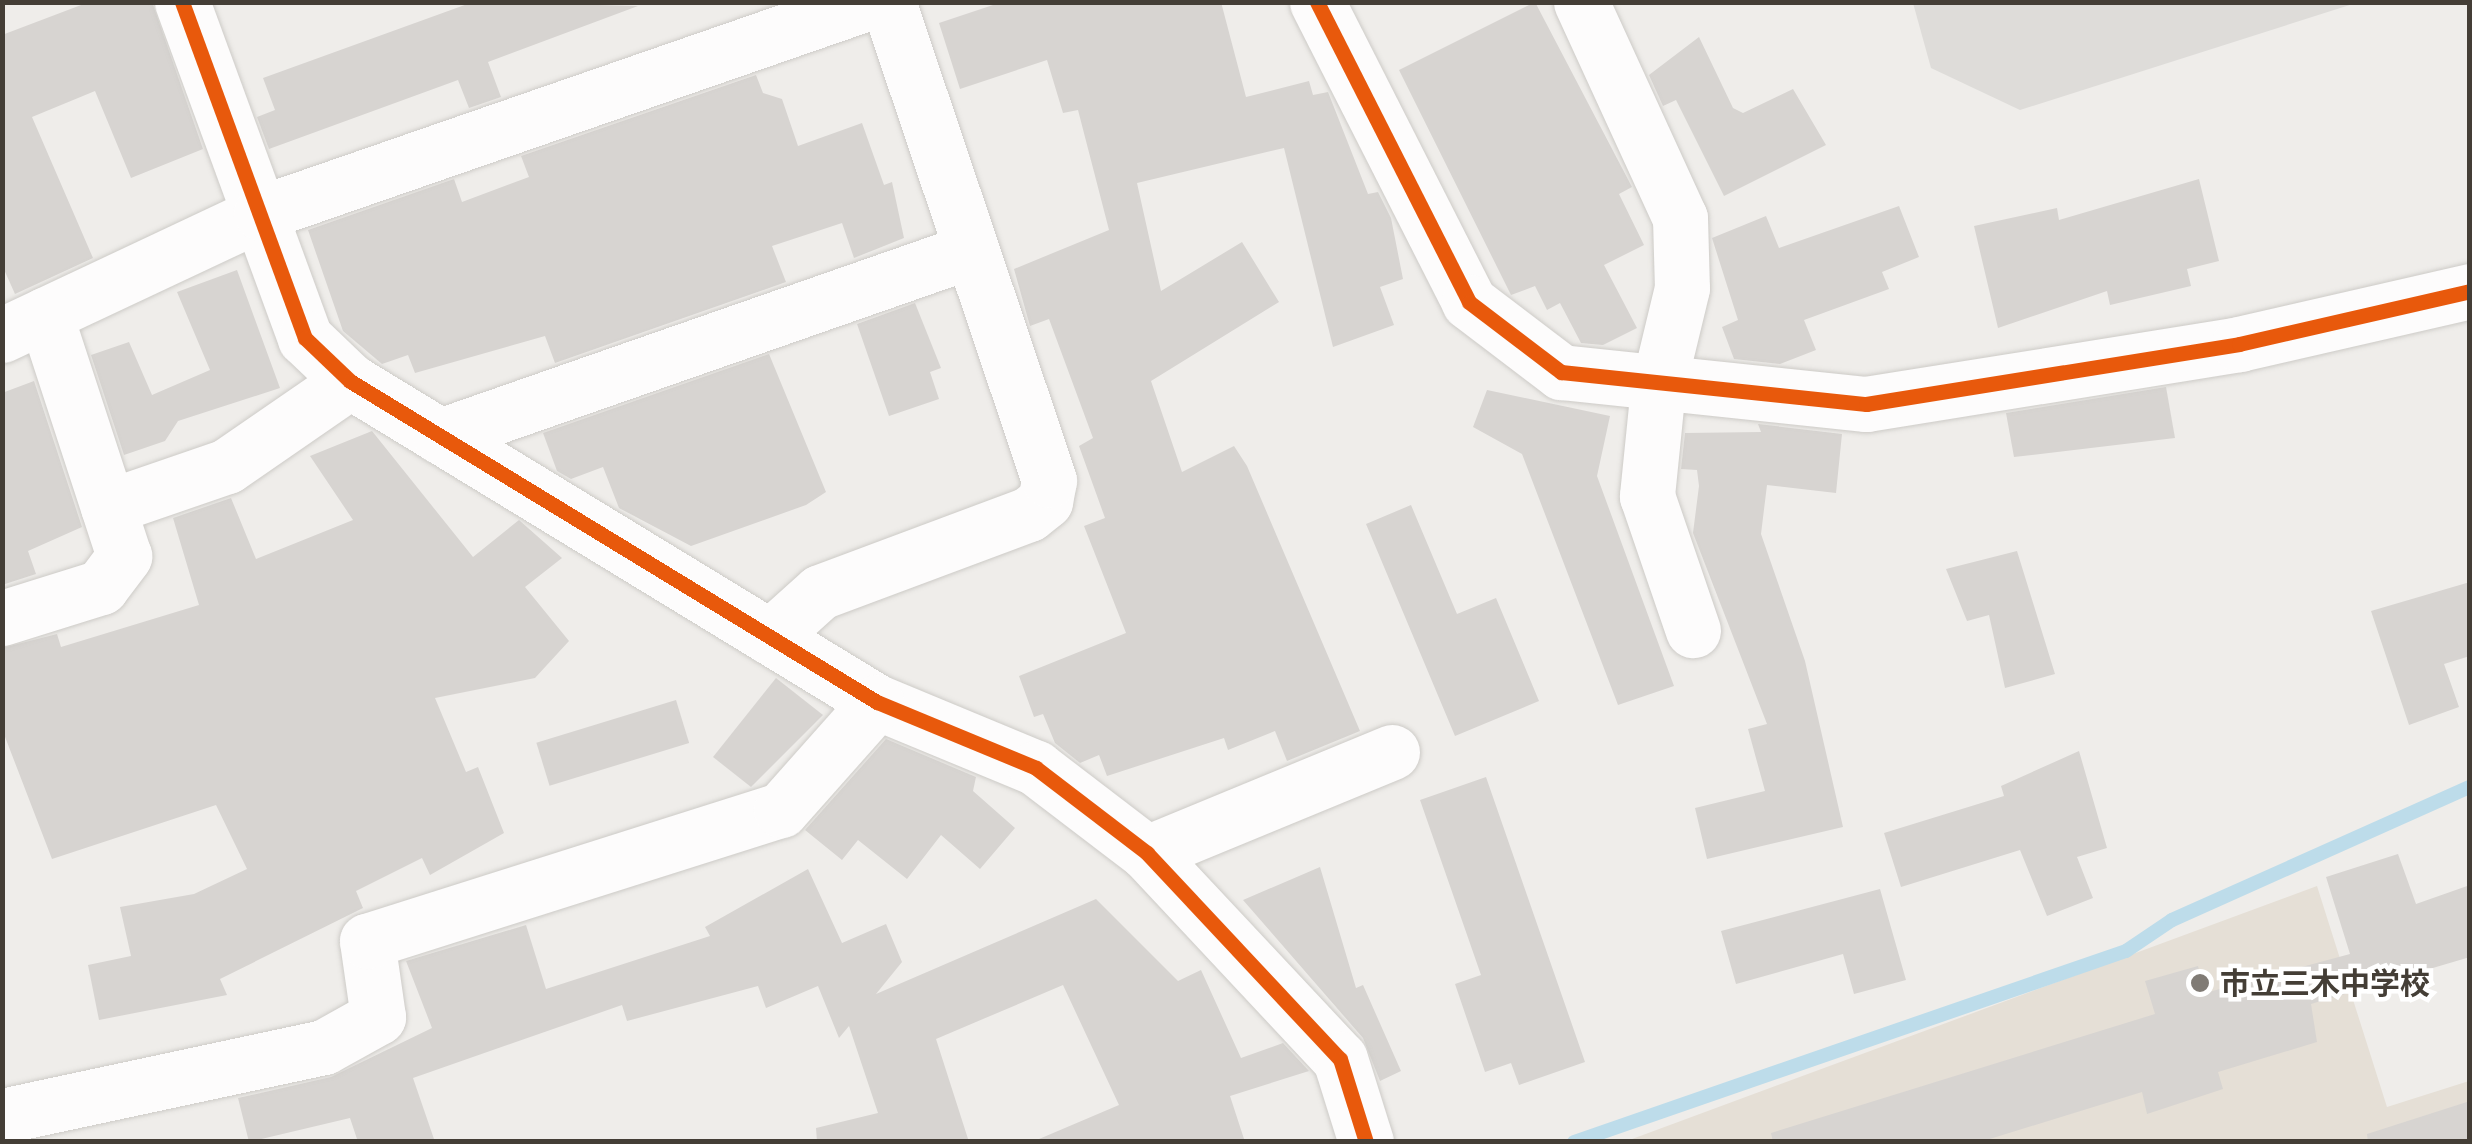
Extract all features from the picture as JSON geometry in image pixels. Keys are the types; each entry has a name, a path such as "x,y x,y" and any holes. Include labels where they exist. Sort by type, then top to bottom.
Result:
{"street":[{"path":"182,2 304,338 350,380 877,702 1036,768 1147,854 1340,1060 1366,1142"},
{"path":"2,618 101,587 124,556 108,507 24,325 261,212 870,2"},
{"path":"770,636 820,592 1045,500 1049,480 888,2"},
{"path":"1317,2 1470,302 1561,372 1658,387 1866,404 2239,344 2470,291"},
{"path":"1581,2 1680,218 1682,288 1658,387 1647,496 1692,630"},
{"path":"440,436 970,251"},
{"path":"108,507 227,466 350,380"},
{"path":"2,1116 324,1048 378,1017 368,941 782,810 877,702"},
{"path":"1147,854 1392,752"}],"shaded area":[{"path":"1913,2 2356,3 2020,110 1931,68"},
{"name":"市立三木中学校","path":"2317,886 2387,1107 2469,1081 2469,1141 1624,1142"}],"building":[{"path":"89,2 152,2 203,149 131,178 95,91 32,117 93,258 15,294 2,265 2,35"},
{"path":"473,2 638,6 488,62 501,97 469,108 458,80 269,149 257,117 275,110 263,78"},
{"path":"1002,2 1221,2 1246,97 1309,81 1313,95 1328,92 1368,194 1378,192 1391,218 1403,279 1380,287 1394,325 1333,347 1284,148 1137,183 1161,291 1242,242 1279,302 1151,381 1182,472 1234,446 1247,466 1360,731 1287,761 1275,731 1228,750 1224,738 1107,776 1099,755 1080,763 1055,743 1043,714 1034,717 1019,676 1126,633 1084,526 1105,518 1079,446 1093,438 1049,319 1030,326 1014,269 1109,230 1078,110 1063,113 1047,60 960,89 939,23"},
{"path":"1535,2 1632,187 1619,194 1644,245 1604,265 1637,328 1603,345 1581,343 1560,303 1547,310 1535,286 1511,295 1399,70"},
{"path":"1699,37 1733,108 1743,113 1793,89 1826,145 1724,196 1676,100 1663,106 1649,75"},
{"path":"756,75 763,93 782,99 798,146 862,123 884,185 892,182 904,238 854,258 842,223 772,246 786,282 555,363 545,336 415,373 408,355 382,364 343,331 308,230 454,179 462,202 529,177 521,156"},
{"path":"2199,179 2219,261 2187,269 2191,286 2110,305 2107,291 1998,328 1974,226 2057,208 2059,220"},
{"path":"1899,206 1919,257 1882,272 1889,289 1804,320 1816,350 1780,364 1734,359 1722,327 1738,320 1712,238 1766,216 1779,248"},
{"path":"237,270 280,388 178,421 165,441 124,455 91,355 129,342 152,395 210,370 177,292"},
{"path":"915,303 941,368 930,372 939,399 889,416 857,324"},
{"path":"769,354 826,492 806,505 691,546 619,508 603,467 571,479 557,471 543,433"},
{"path":"34,381 82,527 28,551 36,574 2,585 2,393"},
{"path":"2166,387 2175,438 2014,457 2006,413"},
{"path":"1487,390 1610,416 1597,476 1674,686 1618,705 1522,454 1473,427"},
{"path":"1758,424 1842,434 1836,493 1767,485 1761,534 1805,661 1843,827 1707,859 1695,808 1765,791 1748,729 1767,724 1693,533 1699,486 1697,470 1681,469 1685,433 1761,432"},
{"path":"372,431 473,557 519,520 562,558 525,587 569,641 535,678 435,698 466,772 478,767 504,833 430,875 422,858 356,891 363,908 220,979 227,995 99,1020 88,965 131,956 120,907 194,894 247,869 216,805 52,859 2,729 2,648 57,634 61,647 199,605 173,518 231,498 256,559 353,520 310,456"},
{"path":"1411,505 1457,614 1496,598 1539,701 1455,736 1366,524"},
{"path":"2017,551 2055,674 2005,688 1989,615 1967,621 1946,569"},
{"path":"2470,582 2470,656 2444,664 2459,707 2409,725 2371,611"},
{"path":"776,678 823,715 751,787 713,757"},
{"path":"676,700 689,743 550,786 536,743"},
{"path":"886,739 976,777 973,791 1015,828 980,869 941,835 907,879 858,840 842,860 805,830"},
{"path":"2079,751 2107,848 2077,857 2093,898 2047,916 2020,850 1901,887 1884,833 2004,796 2001,786"},
{"path":"1486,777 1585,1062 1519,1085 1511,1063 1485,1072 1455,984 1481,975 1420,800"},
{"path":"2398,854 2416,904 2470,885 2470,957 2311,1004 2317,1042 2218,1072 2223,1089 2147,1114 2142,1092 1980,1142 1773,1142 1771,1133 2155,1014 2145,981 2198,966 2205,993 2350,954 2326,877"},
{"path":"1320,867 1356,988 1363,985 1401,1071 1380,1081 1363,1038 1243,900"},
{"path":"808,869 842,943 886,924 902,962 876,994 1096,899 1178,981 1201,970 1241,1058 1283,1043 1309,1071 1230,1096 1245,1142 1032,1142 1119,1105 1063,985 936,1039 969,1142 817,1142 816,1128 878,1113 849,1026 839,1038 818,986 766,1008 758,986 627,1021 622,1005 413,1078 435,1142 358,1142 350,1118 249,1142 238,1098 331,1077 432,1028 406,961 526,925 546,989 710,936 705,927"},
{"path":"1880,889 1906,980 1854,994 1843,954 1736,984 1721,931"},
{"path":"2470,1101 2470,1142 2368,1142 2367,1134"}],"waterway":[{"path":"1574,1142 2126,951 2172,920 2470,787"}],"cycle path":[{"path":"182,2 305,338 350,381 877,702 1036,768 1147,853 1340,1059 1366,1142"},
{"path":"1317,2 1469,302 1561,372 1866,404 2239,344 2470,291"}],"place":[{"name":"市立三木中学校","path":"2200,983"}]}
